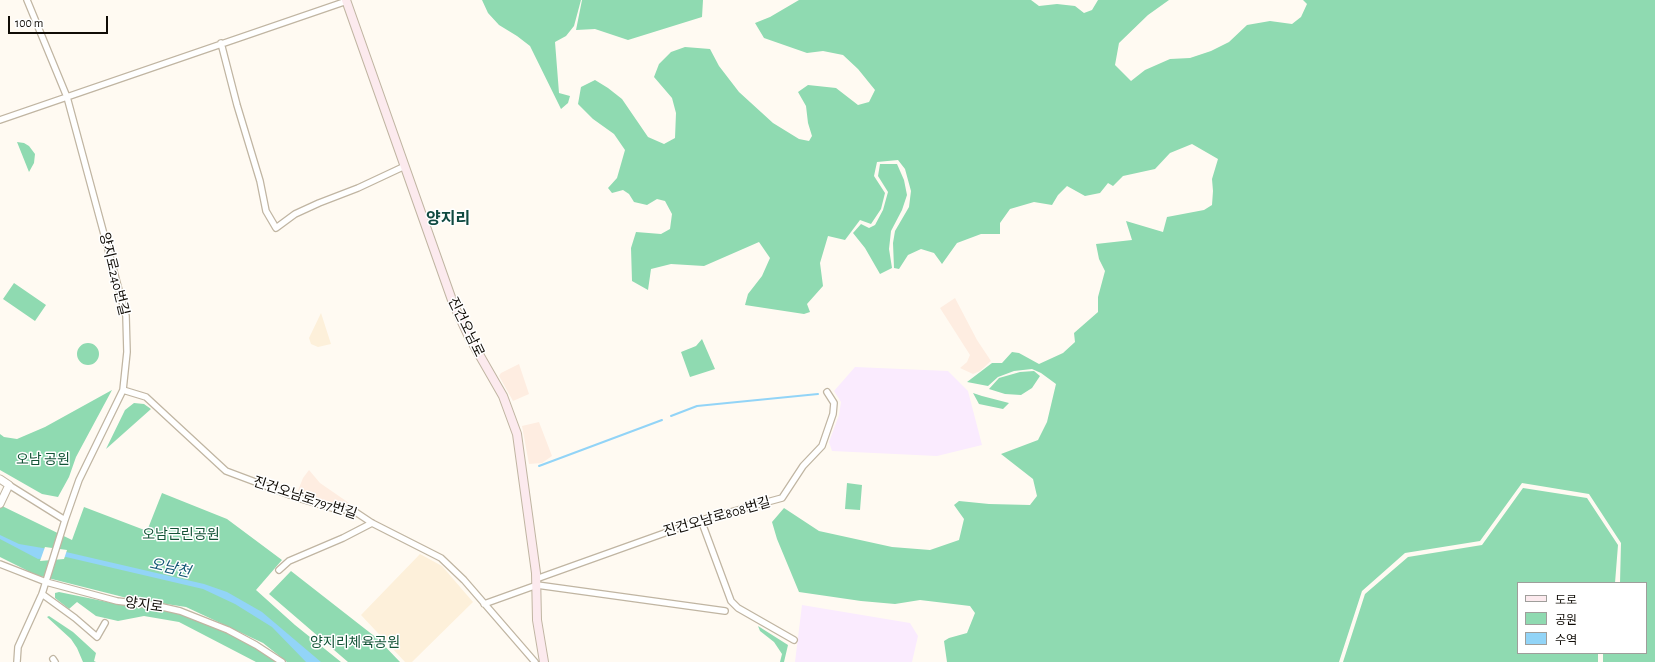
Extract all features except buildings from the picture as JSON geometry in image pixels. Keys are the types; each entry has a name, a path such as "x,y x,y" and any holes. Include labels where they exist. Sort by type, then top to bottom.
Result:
{"main road":[{"name":"진건오남로","path":"347,0 453,303 468,335 503,396 517,434 537,582 537,620 544,662"}],"street":[{"name":"양지로240번길","path":"17,662 18,647 42,594 79,480 123,390 127,352 126,316 67,97 27,0"},
{"path":"0,120 347,0"},
{"path":"221,43 239,112 260,181 266,211 276,228 295,214 358,188 405,166"},
{"name":"진건오남로797번길","path":"123,390 146,397 226,471 298,498 332,508 354,511 372,523 441,558 464,580 535,662"},
{"name":"진건오남로808번길","path":"484,604 537,582 701,520 782,498 803,466 822,446 833,414 834,403 827,392"},
{"path":"0,479 65,520"},
{"path":"1,502 10,485"},
{"path":"701,520 731,601 738,608 794,640"},
{"path":"279,570 289,561 343,538 372,523"},
{"name":"양지로","path":"0,564 46,582 117,601 158,606 180,611 228,630 256,645 282,662"},
{"path":"537,582 725,611"},
{"path":"42,594 75,618 97,637 105,623"}],"shaded area":[{"path":"955,298 977,340 991,361 980,371 973,374 960,368 967,362 970,355 940,308"},
{"path":"321,313 331,344 318,347 311,344 309,338"},
{"path":"519,364 529,394 513,401 499,376 501,373"},
{"path":"855,367 948,371 968,391 982,445 937,456 832,451 829,442 839,415 841,402 834,391"},
{"path":"539,422 552,456 542,463 529,464 522,426"},
{"path":"309,470 320,483 349,503 347,506 330,504 297,493 303,478"},
{"path":"420,554 442,566 473,602 412,662 405,662 361,615"},
{"path":"802,605 910,623 918,636 912,662 795,662"}],"green space":[{"path":"482,0 581,0 574,26 566,36 555,42 559,93 570,96 568,103 561,109 530,46 499,25 488,13"},
{"path":"582,0 703,0 702,17 628,40 595,29 576,30"},
{"path":"799,0 1031,0 1039,6 1057,4 1075,6 1084,13 1092,10 1098,0 1169,0 1148,15 1119,43 1115,65 1131,81 1145,70 1170,59 1190,58 1211,51 1229,42 1247,25 1270,21 1292,24 1301,17 1307,4 1303,0 1655,0 1655,662 1603,662 1603,654 1647,654 1647,582 1620,582 1621,543 1589,494 1522,483 1480,541 1405,553 1362,591 1339,662 947,662 944,641 967,633 975,613 970,606 920,600 895,604 861,601 799,592 777,539 772,522 784,508 819,531 892,547 930,550 959,540 964,519 954,505 959,501 989,504 1030,505 1037,496 1033,479 1001,454 1038,440 1047,422 1056,384 1041,373 1032,369 1014,371 998,377 988,386 967,382 992,363 1002,363 1012,352 1019,353 1039,364 1063,353 1075,342 1074,333 1098,312 1098,297 1105,271 1099,259 1096,244 1132,240 1126,221 1163,232 1167,217 1204,210 1212,205 1212,179 1218,159 1192,144 1170,153 1155,169 1123,176 1113,186 1108,183 1100,193 1085,196 1067,186 1058,195 1052,205 1034,202 1010,209 1000,223 1000,234 981,234 957,243 942,264 934,253 921,249 908,255 899,269 894,268 893,243 895,231 909,207 911,191 905,169 898,160 877,162 874,176 885,193 881,209 871,224 860,220 845,240 828,236 820,263 823,286 807,304 810,312 804,314 745,305 748,294 762,276 770,258 759,242 704,266 671,264 651,269 648,290 632,281 631,248 636,232 661,234 670,229 672,214 665,201 657,199 647,205 634,202 629,194 623,190 612,193 608,188 617,178 625,150 614,134 593,119 578,104 581,87 595,80 608,88 622,99 648,137 664,144 675,138 676,113 672,98 654,77 659,64 671,52 685,47 710,49 719,66 739,92 773,123 799,139 809,141 812,136 808,123 806,106 798,92 808,85 836,88 858,105 869,102 875,90 858,69 843,55 823,51 807,53 764,38 755,23 770,17"},
{"path":"17,142 24,143 29,146 35,154 34,163 29,172"},
{"path":"880,164 897,164 904,180 907,195 902,210 891,231 889,249 892,268 880,274 865,248 853,233 861,224 869,228 875,225 883,210 888,192 878,176"},
{"path":"14,283 46,305 35,321 3,299"},
{"path":"702,339 715,369 690,377 681,352 696,346"},
{"path":"88,343 96,346 99,354 96,362 88,365 80,362 77,354 80,346"},
{"path":"1034,371 1040,376 1032,388 1021,395 1005,394 989,389 999,378 1020,372"},
{"name":"오남 공원","path":"112,390 76,457 69,477 58,497 42,494 0,470 0,434 4,437 17,439 45,427"},
{"path":"973,393 1009,403 1003,409 979,404"},
{"path":"134,403 144,404 151,409 106,449 125,410"},
{"path":"847,483 862,485 860,510 845,509"},
{"path":"1523,488 1587,498 1618,545 1615,582 1517,582 1517,654 1598,654 1598,662 1343,662 1365,594 1408,557 1482,545"},
{"name":"오남근린공원","path":"162,493 227,519 282,560 256,590 295,625 341,662 287,662 263,643 186,607 127,598 36,575 0,557 0,505 72,540 84,507 147,531"},
{"name":"양지리체육공원","path":"291,571 378,639 400,662 348,662 269,594"},
{"path":"59,592 127,606 151,608 179,614 229,633 263,652 277,662 256,662 179,622 144,616 118,621 96,616 77,602 69,609 55,598 55,593"},
{"path":"49,616 73,632 96,653 94,661 96,662 83,662 71,639 47,617"},
{"path":"758,626 788,645 784,662 780,662 782,654 774,642 760,631"}],"water":[{"path":"0,535 19,544 66,552 204,584 227,592 262,612 321,662 306,662 272,627 235,604 203,589 66,557 38,559 0,539"}],"pier":[{"path":"45,547 67,550 64,559 40,561"}],"waterway":[{"path":"671,416 697,406 818,394"},
{"path":"539,466 662,420"}],"district":[{"name":"양지리","path":"448,219"}],"water label":[{"name":"오남천","path":"170,568"}]}
